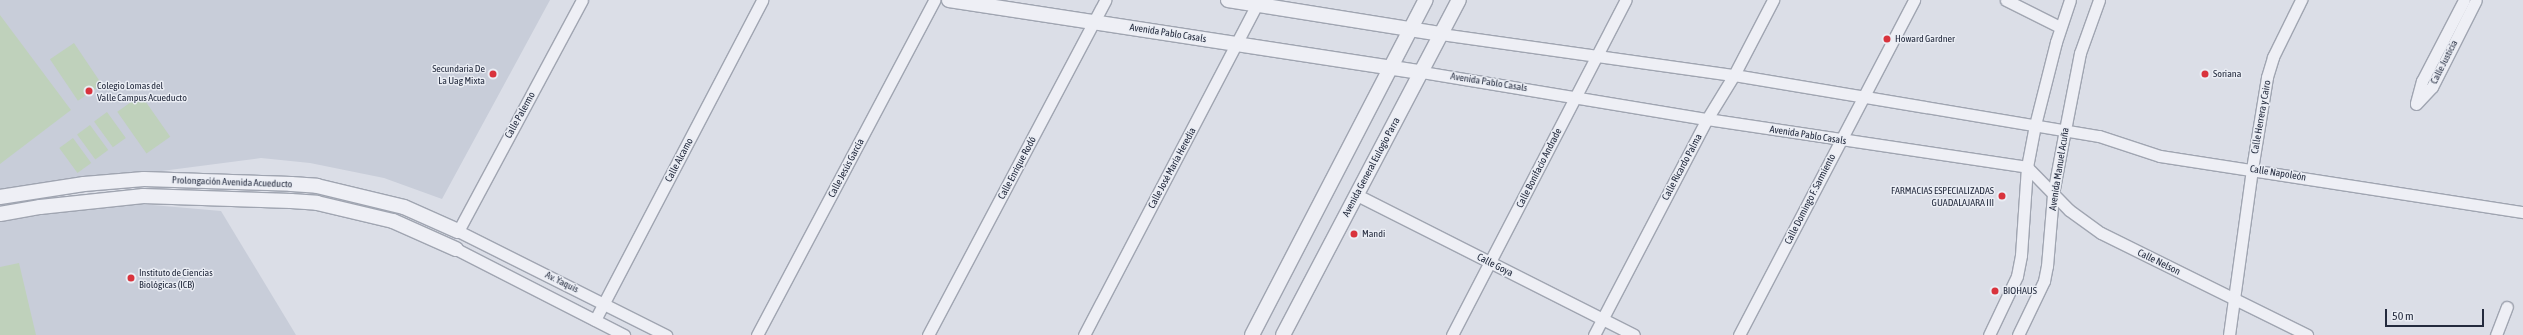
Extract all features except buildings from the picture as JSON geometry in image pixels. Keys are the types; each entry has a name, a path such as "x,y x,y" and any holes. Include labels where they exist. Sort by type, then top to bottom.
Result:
{"street":[{"name":"Calle Palermo","path":"458,231 582,0"},
{"name":"Calle Alcamo","path":"595,320 762,0"},
{"name":"Calle Jesús García","path":"757,335 934,0"},
{"name":"Avenida Pablo Casals","path":"949,0 1392,67 1707,120 2027,167"},
{"name":"Calle Enrique Rodó","path":"928,335 1105,0"},
{"path":"1228,0 1258,2 1411,30 1596,58 1734,75 2035,125"},
{"path":"1252,335 1426,0"},
{"name":"Avenida General Eulogio Parra","path":"1283,335 1459,0"},
{"name":"Calle Bonifacio Andrade","path":"1452,335 1626,0"},
{"name":"Calle Ricardo Palma","path":"1594,335 1707,120 1734,75 1773,0"},
{"name":"Calle Domingo F. Sarmiento","path":"1739,335 1914,0"},
{"path":"2006,0 2060,27"},
{"path":"1989,335 2017,276 2021,255 2027,167 2035,125 2060,27 2070,0"},
{"name":"Avenida Manuel Acuña","path":"2018,335 2044,282 2047,266 2053,194 2080,53 2099,0"},
{"name":"Calle Herrera y Cairo","path":"2229,335 2252,169 2267,77 2273,57 2301,0"},
{"name":"Calle Justicia","path":"2464,0 2422,81 2416,104 2432,87 2476,0"},
{"name":"Calle José María Heredia","path":"1084,335 1258,2"},
{"name":"Calle Napoleón","path":"2035,125 2099,136 2160,156 2523,212"},
{"name":"Calle Nelson","path":"2027,167 2053,194 2084,222 2101,233 2307,335"},
{"name":"Prolongación Avenida Acueducto","path":"0,197 84,184 144,179 242,181 317,186 404,207 458,231"},
{"path":"143,196 144,179"},
{"name":"Calle Goya","path":"1357,195 1634,335"},
{"name":"Prolongación Avenida Acueducto","path":"0,214 48,206 143,196 317,203 393,221 456,249"},
{"name":"Av. Yaquis","path":"458,231 666,335"},
{"name":"Av. Yaquis","path":"456,249 624,335"},
{"path":"2496,335 2507,307"}],"shaded area":[{"path":"0,0 550,0 442,199 384,178 310,163 261,158 0,192"},
{"name":"Instituto de Ciencias Biológicas (ICB)","path":"118,202 221,211 296,335 0,335 0,222"}],"green space":[{"path":"0,15 71,110 0,164"},
{"path":"74,43 102,84 78,101 50,59"},
{"path":"141,95 170,137 146,153 117,112"},
{"path":"107,112 126,138 113,147 94,121"},
{"path":"90,125 108,150 95,159 77,134"},
{"path":"73,138 91,163 77,173 59,148"},
{"path":"19,263 36,335 0,335 0,267"}],"place":[{"name":"Howard Gardner","path":"1887,39"},
{"name":"Secundaria De La Uag Mixta","path":"493,74"},
{"name":"Soriana","path":"2205,74"},
{"name":"Colegio Lomas del Valle Campus Acueducto","path":"89,91"},
{"name":"FARMACIAS ESPECIALIZADAS GUADALAJARA III","path":"2002,196"},
{"name":"Mandi","path":"1354,234"},
{"name":"Instituto de Ciencias Biológicas (ICB)","path":"131,278"},
{"name":"BIOHAUS","path":"1995,291"}]}
